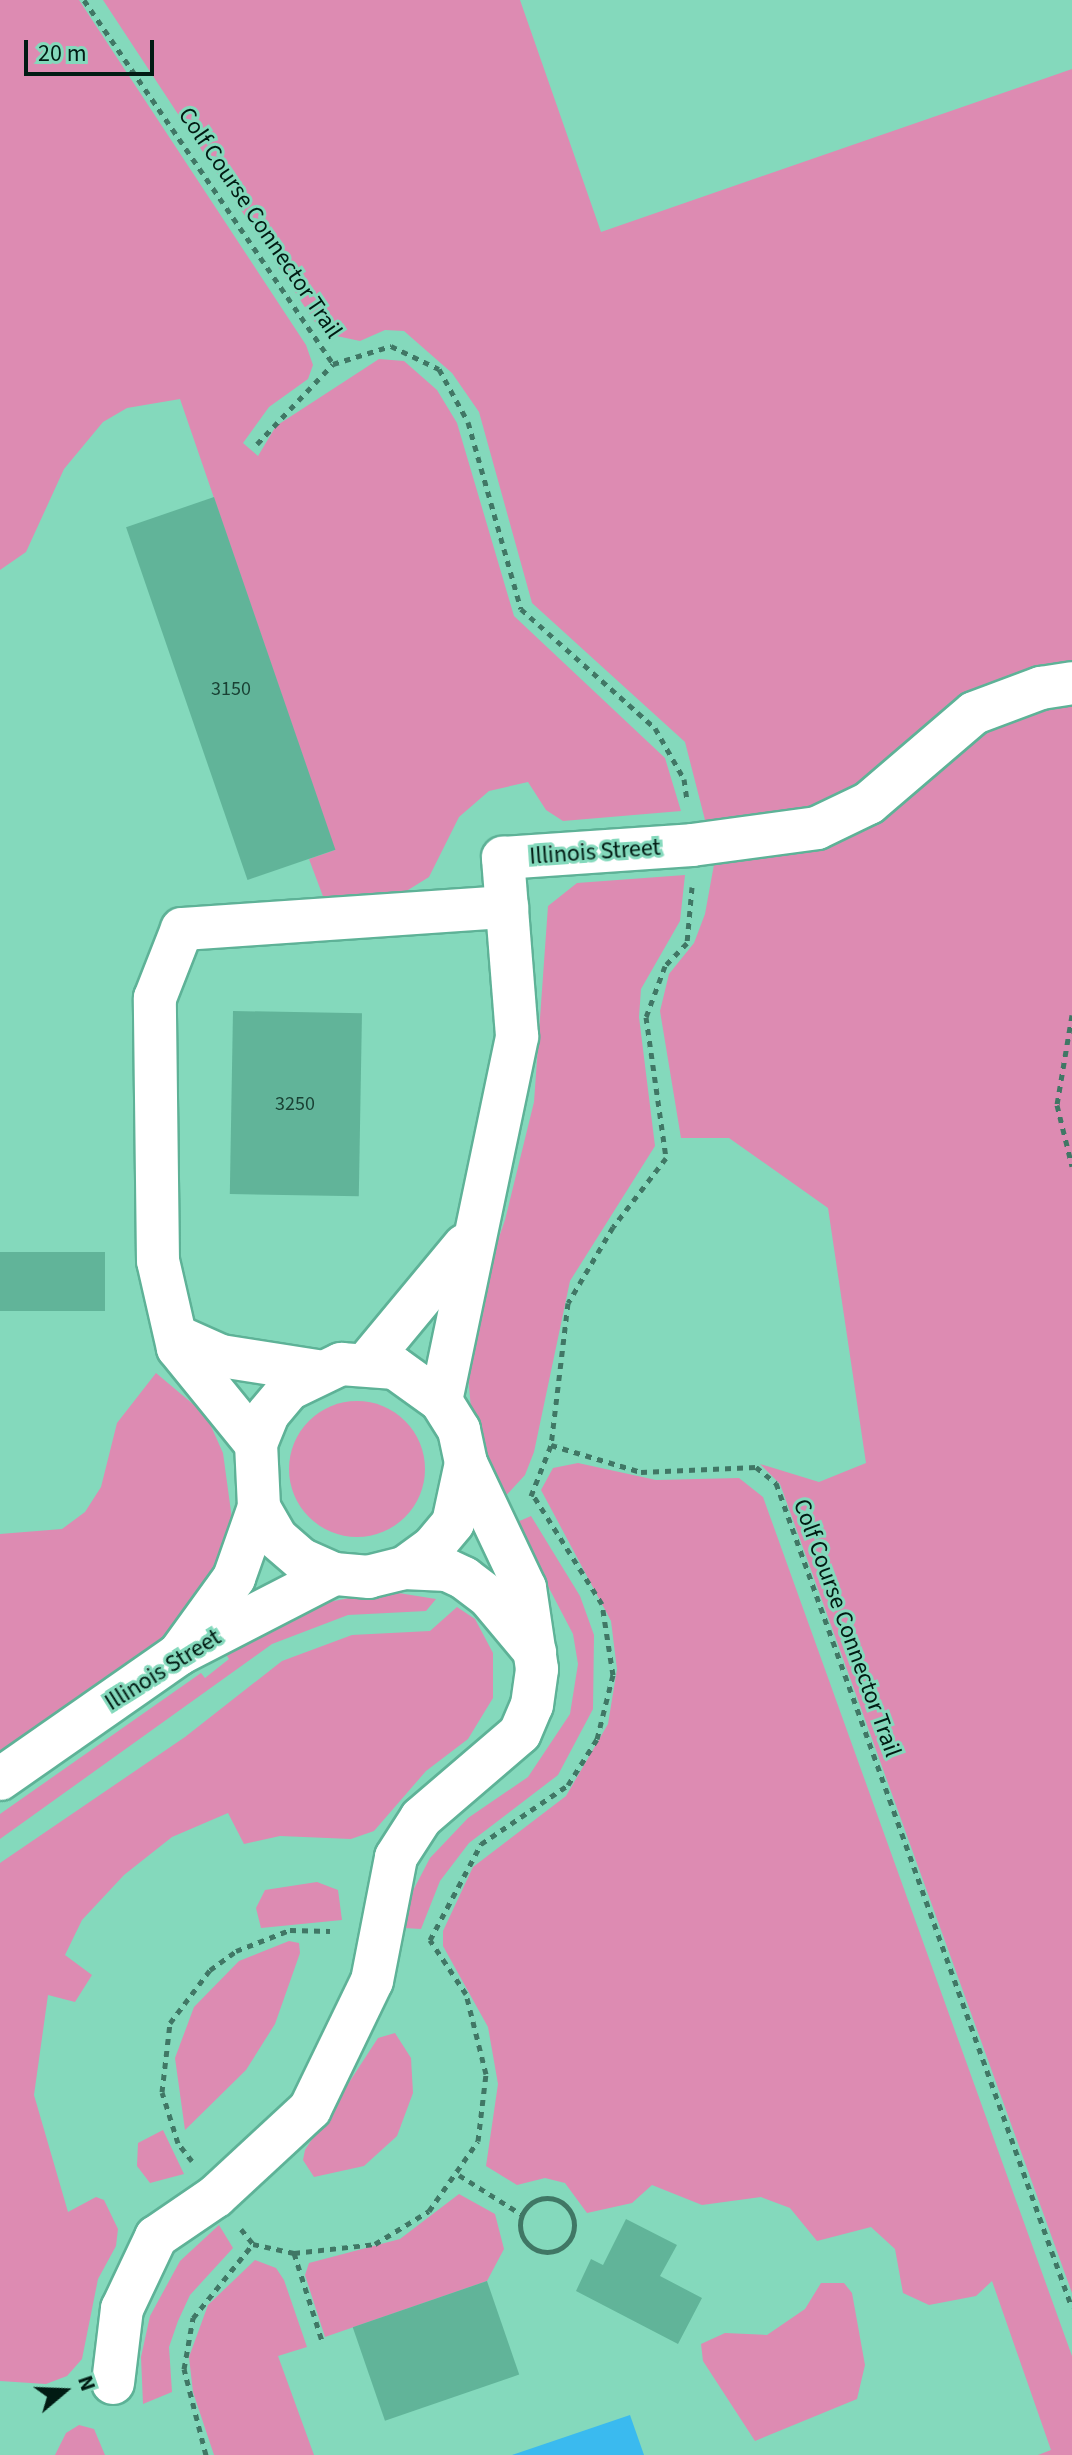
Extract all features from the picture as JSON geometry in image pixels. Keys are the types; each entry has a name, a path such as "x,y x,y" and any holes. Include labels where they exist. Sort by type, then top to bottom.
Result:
{"street":[{"name":"Illinois Street","path":"441,1401 470,1238 497,1146 517,1036 503,858 692,845 817,828 869,803 974,713 1041,688 1072,683"},
{"path":"256,1444 178,1348 158,1261 153,1192 155,998 182,929 507,907"},
{"name":"Illinois Street","path":"367,1363 418,1308 470,1238"},
{"path":"113,2383 122,2309 156,2237 216,2196 310,2109 372,1981 396,1857 421,1818 520,1733 536,1685 536,1653 525,1588 466,1463 459,1430 441,1401 395,1368 367,1363 317,1371 221,1356 176,1336"},
{"path":"179,1654 234,1578 259,1507 256,1444 275,1405 317,1371"},
{"path":"404,1568 433,1547 453,1523 466,1463"},
{"path":"259,1507 293,1553 334,1574 369,1577 404,1568 447,1570 464,1578 489,1597 536,1653"},
{"name":"Illinois Street","path":"0,1779 179,1654 334,1574"}],"path":[{"name":"Colf Course Connector Trail","path":"84,0 333,364 391,346 439,369 468,422 521,609 655,728 684,779 692,845 687,943 665,966 646,1017 666,1158 613,1227 568,1303 551,1445 641,1472 756,1467 776,1483 1072,2308"},
{"path":"257,444 333,364"},
{"path":"1072,1015 1057,1105 1072,1166"},
{"path":"522,1504 533,1495 551,1445"},
{"path":"237,2223 253,2244 294,2253 375,2244 429,2211 459,2175 478,2141 486,2074 466,1994 430,1940 481,1844 568,1785 597,1739 613,1675 602,1604 533,1495"},
{"path":"192,2161 178,2143 162,2092 170,2023 210,1970 236,1951 290,1930 330,1931"},
{"path":"459,2175 521,2214"},
{"path":"552,2198 568,2207 573,2234 554,2251 536,2251 520,2231 521,2214 534,2200 552,2198"},
{"path":"206,2455 184,2369 193,2318 253,2244"},
{"path":"294,2253 322,2341"}],"shaded area":[{"path":"0,0 79,0 306,345 313,365 308,379 269,407 243,443 258,456 276,426 379,359 404,361 437,390 457,423 514,616 665,758 681,811 563,821 546,810 528,782 489,791 459,817 429,877 400,895 327,907 309,859 335,850 180,399 127,408 103,422 64,469 26,552 0,570"},
{"path":"103,0 520,0 601,232 1072,69 1072,2293 780,1484 760,1464 819,1482 866,1463 828,1208 729,1138 681,1138 660,1011 669,974 694,943 705,914 715,859 685,742 532,603 479,412 452,373 404,331 385,330 360,341 332,335 314,321"},
{"path":"685,875 680,921 641,989 639,1017 655,1146 570,1281 534,1452 525,1475 502,1500 473,1429 467,1366 477,1301 505,1220 534,1102 548,906 577,883"},
{"path":"156,1373 206,1415 223,1453 232,1519 223,1561 163,1642 0,1757 0,1534 62,1529 85,1512 101,1487 117,1423"},
{"path":"357,1401 383,1406 405,1421 420,1443 425,1469 420,1495 405,1517 383,1532 357,1537 331,1532 309,1517 294,1495 289,1469 294,1443 309,1421 331,1406"},
{"path":"578,1463 656,1480 739,1478 763,1497 1072,2356 1072,2455 1038,2455 1051,2450 992,2281 976,2296 929,2305 903,2293 895,2249 871,2227 817,2241 790,2208 761,2197 702,2205 652,2185 632,2203 587,2213 565,2183 545,2178 517,2185 486,2166 498,2084 488,2027 443,1946 443,1931 473,1867 566,1796 608,1724 617,1669 611,1621 541,1490 553,1468"},
{"path":"531,1516 580,1596 594,1635 593,1709 558,1775 469,1843 440,1881 421,1929 404,1928 406,1904 430,1858 468,1818 528,1777 570,1714 578,1664 573,1634 515,1523"},
{"path":"386,1591 436,1599 426,1611 348,1615 272,1644 0,1839 0,1814 201,1673 205,1678 229,1659 225,1653 313,1605"},
{"path":"457,1607 475,1619 493,1653 493,1698 468,1739 426,1771 374,1831 351,1839 280,1836 244,1844 228,1813 172,1837 124,1875 82,1920 65,1955 92,1975 75,2002 48,1995 34,2095 68,2212 96,2197 104,2200 118,2229 116,2246 98,2279 82,2359 67,2376 46,2384 0,2381 0,1863 185,1737 282,1661 352,1635 430,1631"},
{"path":"317,1882 338,1890 342,1920 261,1928 256,1908 265,1890"},
{"path":"289,1941 299,1943 300,1953 275,2024 246,2070 185,2130 175,2058 194,2007 239,1961"},
{"path":"395,2033 411,2058 413,2093 397,2136 364,2166 314,2177 303,2160 305,2150 378,2038"},
{"path":"163,2130 184,2174 150,2183 137,2166 138,2143"},
{"path":"459,2194 495,2214 504,2249 487,2281 325,2337 305,2275 309,2263 400,2239"},
{"path":"219,2225 233,2248 190,2295 178,2321 169,2347 172,2392 143,2404 141,2357 150,2316 180,2261"},
{"path":"255,2260 276,2268 284,2280 307,2347 278,2356 314,2455 214,2455 193,2392 189,2357 208,2305"},
{"path":"821,2283 844,2283 852,2293 865,2365 857,2399 755,2441 703,2361 701,2344 725,2333 767,2335 805,2309"},
{"path":"79,2425 94,2429 105,2455 55,2455 66,2433"}],"water":[{"path":"630,2415 644,2455 512,2455"}],"building":[{"path":"214,497 335,850 248,880 126,527"},
{"path":"233,1011 362,1013 359,1196 230,1194"},
{"path":"0,1252 105,1252 105,1311 0,1311"},
{"path":"626,2219 677,2245 660,2276 702,2298 678,2344 576,2291 591,2259 603,2265"},
{"path":"487,2281 519,2375 385,2421 353,2327"}]}
